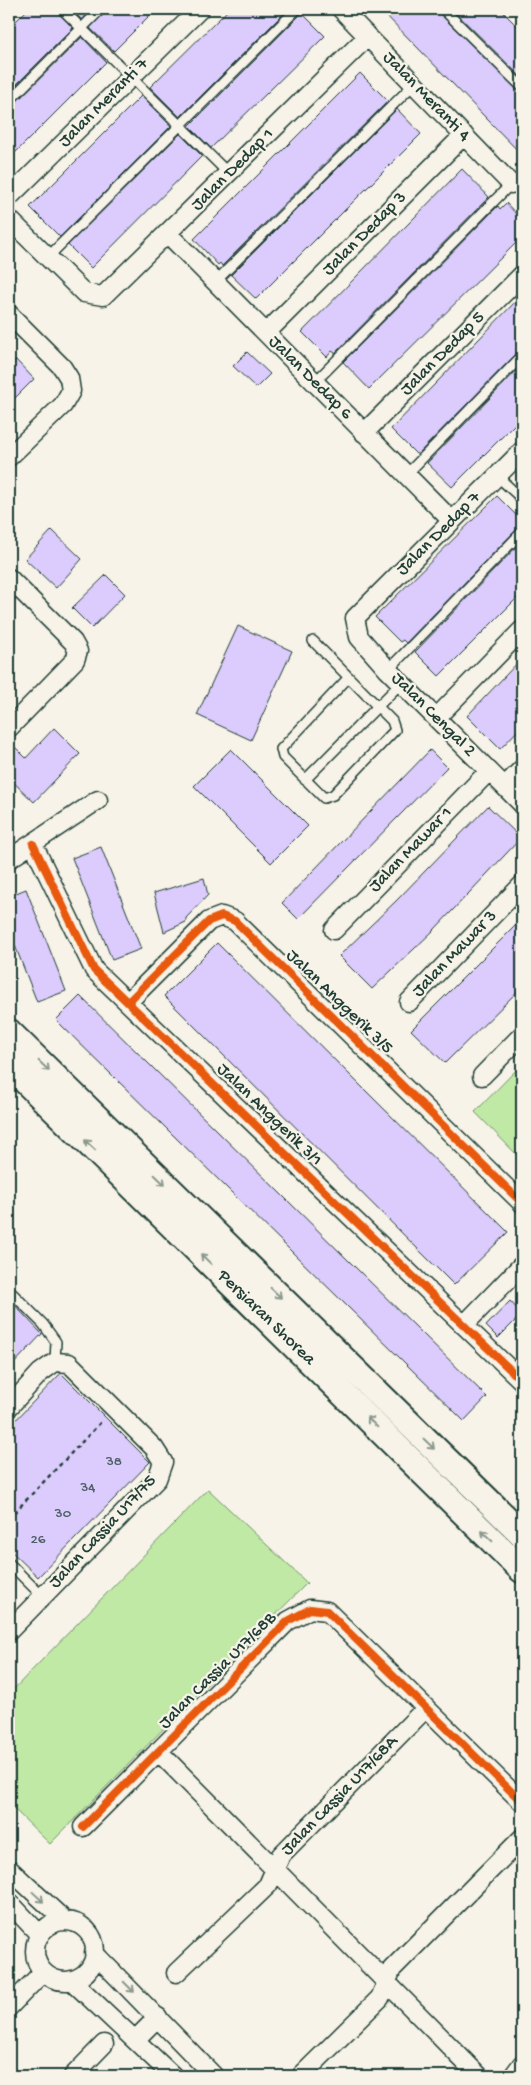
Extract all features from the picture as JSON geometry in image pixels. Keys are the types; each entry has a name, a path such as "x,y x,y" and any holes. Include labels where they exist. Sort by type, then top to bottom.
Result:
{"main road":[{"name":"Persiaran Shorea","path":"9,1032 522,1534"},
{"name":"Persiaran Shorea","path":"9,1066 522,1570"}],"street":[{"name":"Jalan Meranti 7","path":"9,197 200,9"},
{"name":"Jalan Meranti 4","path":"341,9 512,184"},
{"name":"Jalan Dedap 1","path":"48,257 84,293 95,297 103,296 112,290 368,36"},
{"name":"Jalan Dedap 3","path":"266,333 464,135"},
{"path":"9,219 48,257"},
{"name":"Jalan Dedap 6","path":"168,234 452,521"},
{"name":"Jalan Dedap 5","path":"364,433 522,275"},
{"path":"9,314 62,367 69,378 71,391 63,404 9,457"},
{"name":"Jalan Dedap 7","path":"355,618 522,451"},
{"path":"9,578 73,642 78,650 75,660 9,728"},
{"name":"Jalan Cengal 2","path":"355,618 359,638 401,684 522,804"},
{"path":"436,718 522,630"},
{"path":"505,786 522,769"},
{"name":"Jalan Mawar 1","path":"334,930 489,770"},
{"path":"9,859 98,800"},
{"name":"Jalan Anggerik 3/1","path":"32,844 94,970 129,1001 522,1381"},
{"name":"Jalan Mawar 3","path":"409,1002 522,884"},
{"name":"Jalan Anggerik 3/5","path":"129,1001 209,921 222,916 235,921 522,1203"},
{"path":"482,1076 522,1036"},
{"path":"464,1325 522,1265"},
{"path":"9,1407 40,1373 56,1362"},
{"name":"Jalan Cassia U17/75","path":"9,1631 157,1479 162,1462 154,1448 69,1363 56,1362"},
{"name":"Jalan Cassia U17/68B","path":"83,1827 288,1621 310,1609 327,1611 522,1802"},
{"name":"Jalan Cassia U17/68A","path":"176,1973 268,1885 281,1855 426,1708"},
{"path":"158,1751 479,2076"},
{"path":"301,2076 380,1998 392,1969 522,1838"},
{"path":"9,1869 65,1922 83,1927 89,1934 94,1953 214,2076"},
{"path":"9,1902 40,1935"},
{"path":"65,1922 47,1928 40,1935 35,1954 43,1972 61,1981 71,1980 88,1970 94,1953"},
{"path":"9,2007 43,1972"},
{"path":"71,1980 136,2039 173,2076"},
{"path":"136,2039 158,2017"},
{"path":"73,2076 104,2044"},
{"path":"513,2076 522,2064"}],"lane":[{"path":"62,9 229,174"},
{"path":"9,101 101,9"},
{"path":"48,257 297,9"},
{"path":"443,9 522,87"},
{"path":"215,282 414,84"},
{"path":"315,382 512,184"},
{"path":"406,475 522,356"},
{"path":"497,476 522,499"},
{"path":"388,670 522,532"},
{"path":"313,641 349,677 392,722 395,730 333,795 324,798 283,757 281,749 349,677"},
{"path":"305,780 401,684"},
{"path":"9,1290 43,1324 56,1342 56,1362"},
{"path":"9,1563 42,1596"}],"path":[{"path":"9,1518 114,1408"}],"green space":[{"path":"522,1064 522,1160 475,1112"},
{"path":"208,1489 307,1583 50,1844 9,1804 9,1694"}],"building":[{"path":"28,9 56,9 73,28 9,92 9,28"},
{"path":"71,9 92,9 82,20"},
{"path":"107,9 156,9 114,51 90,28"},
{"path":"229,9 288,9 180,117 150,87"},
{"path":"380,9 437,9 522,93 522,155"},
{"path":"452,9 500,9 522,31 522,78"},
{"path":"302,13 325,36 211,148 189,126"},
{"path":"82,37 106,62 9,159 9,107"},
{"path":"360,73 388,101 222,266 220,263 218,265 194,239"},
{"path":"141,96 171,126 60,237 30,207"},
{"path":"397,109 421,134 256,299 231,275"},
{"path":"180,134 202,156 91,268 68,245"},
{"path":"462,169 489,197 335,353 332,351 327,357 302,332"},
{"path":"506,203 522,220 522,237 369,389 343,362 498,206 500,209"},
{"path":"522,295 522,350 416,454 391,429"},
{"path":"247,352 270,374 256,388 233,366"},
{"path":"16,360 34,379 9,404 9,367"},
{"path":"522,365 522,417 452,487 427,463"},
{"path":"497,496 522,521 522,526 406,643 403,640 400,642 375,617"},
{"path":"52,530 82,559 56,588 25,559"},
{"path":"522,541 522,593 439,676 415,652"},
{"path":"106,575 125,594 92,628 72,608"},
{"path":"238,626 292,651 251,740 197,715"},
{"path":"522,658 522,726 500,749 467,716"},
{"path":"54,728 80,754 34,802 9,778 9,741 26,758"},
{"path":"231,749 308,826 271,863 194,786"},
{"path":"430,750 447,767 298,919 282,903"},
{"path":"488,806 521,838 434,930 372,989 339,956 397,900"},
{"path":"101,847 141,949 112,960 72,858"},
{"path":"204,878 208,895 186,918 186,922 164,932 154,893"},
{"path":"26,889 66,991 37,1002 9,930 9,896"},
{"path":"522,919 522,987 445,1063 411,1030"},
{"path":"217,943 508,1232 454,1285 164,996"},
{"path":"80,996 487,1397 464,1421 56,1020"},
{"path":"9,1299 42,1334 9,1369"},
{"path":"510,1301 522,1314 498,1338 486,1326"},
{"path":"61,1373 150,1462 38,1577 9,1549 9,1427"}],"cycle path":[{"path":"33,844 94,970 522,1381"},
{"path":"129,1001 209,921 222,916 235,921 522,1203"},
{"path":"83,1827 288,1621 310,1609 327,1611 522,1802"}]}
